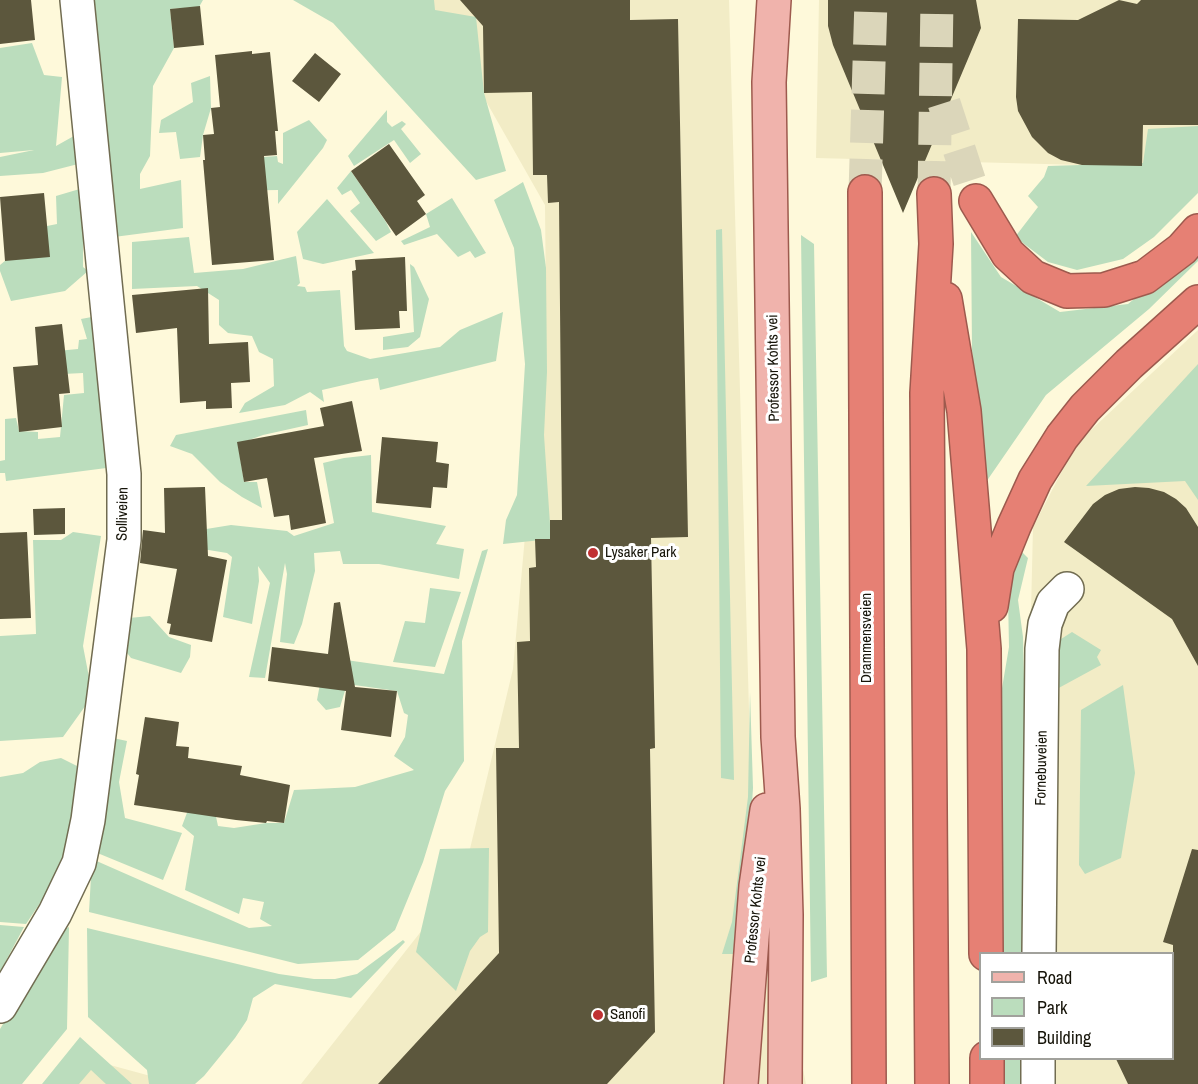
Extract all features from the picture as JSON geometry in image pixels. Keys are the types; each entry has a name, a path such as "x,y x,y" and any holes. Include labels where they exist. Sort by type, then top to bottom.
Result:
{"highway":[{"name":"Drammensveien","path":"865,192 868,1082"},
{"path":"932,1084 927,393 936,244 934,194"},
{"path":"976,201 1008,254 1033,277 1067,291 1104,290 1145,277 1182,249 1198,231"},
{"path":"936,244 964,411 984,649 986,952"},
{"path":"984,649 998,568 1035,480 1062,436 1085,408 1129,363 1198,302"},
{"path":"987,1060 987,1084"}],"main road":[{"name":"Professor Kohts vei","path":"774,0 769,82 778,737 786,915 785,1084"},
{"name":"Professor Kohts vei","path":"741,1084 756,886 778,737"}],"street":[{"name":"Solliveien","path":"0,1006 55,913 79,863 88,820 124,540 124,474 77,0"},
{"name":"Fornebuveien","path":"1039,952 1042,649 1045,624 1053,603 1067,589"},
{"path":"1038,1060 1038,1084"}],"shaded area":[{"path":"433,0 729,0 752,817 806,1084 301,1084 463,878 513,669 546,304 545,205 433,8"},
{"path":"819,0 1198,0 1198,168 816,158"},
{"path":"1198,330 1198,1084 1022,1084 1022,1060 1174,1060 1174,952 1023,952 1033,527 1076,444"},
{"path":"88,1059 180,1084 65,1084"}],"green space":[{"path":"92,0 203,0 199,7 170,9 174,48 153,86 150,156 140,174 140,189 181,180 183,228 114,237"},
{"path":"293,0 434,0 435,10 476,17 484,93 506,171 476,180 333,23"},
{"path":"32,43 44,75 62,77 56,146 81,132 82,163 43,173 0,176 0,157 34,150 0,153 0,48"},
{"path":"210,76 211,108 203,135 200,157 180,159 176,132 159,133 161,120 193,102 191,83"},
{"path":"387,110 387,122 392,127 402,121 406,124 401,129 421,154 410,163 394,140 354,166 348,156"},
{"path":"309,120 327,140 278,204 278,190 215,191 250,158 277,156 278,162 283,164 283,133"},
{"path":"1198,126 1198,193 1154,237 1123,259 1077,270 1048,262 1015,237 1038,207 1028,196 1044,177 1048,166 1143,163 1148,129"},
{"path":"351,171 391,232 376,241 350,211 360,203 351,190 342,195 337,188"},
{"path":"523,182 541,230 546,268 547,372 544,435 551,539 503,544 506,520 517,495 525,364 514,248 494,200"},
{"path":"83,188 83,267 88,271 65,291 11,301 0,265 47,226 57,224 56,196"},
{"path":"452,198 486,253 475,258 470,251 458,257 437,234 404,245 401,241 430,227 426,214"},
{"path":"327,199 374,253 323,264 303,259 297,232"},
{"path":"722,229 734,780 721,778 716,230"},
{"path":"971,232 1001,277 1060,312 1128,304 1198,246 1198,261 1149,309 1046,395 984,485 972,350"},
{"path":"801,235 814,244 827,977 811,982"},
{"path":"189,237 194,273 243,269 296,256 300,283 297,286 305,287 307,292 340,290 344,346 347,351 370,359 440,347 460,330 503,312 496,361 380,390 378,378 361,381 322,390 324,402 310,392 285,405 239,413 245,403 274,386 273,359 259,352 252,336 228,333 219,325 219,300 197,286 132,289 132,242"},
{"path":"410,264 414,267 429,299 420,337 408,347 383,350 383,337 414,332"},
{"path":"97,316 114,467 6,481 5,473 0,473 0,461 5,460 5,419 16,418 19,431 38,432 38,439 60,437 64,395 84,393 83,373 63,374 57,351 78,349 79,340 87,339 81,319"},
{"path":"1198,364 1198,500 1185,481 1086,486"},
{"path":"306,410 308,425 263,435 238,444 244,482 257,482 262,508 220,482 192,454 170,446 176,435"},
{"path":"371,455 372,512 446,526 436,544 464,549 459,579 379,564 343,564 340,551 314,553 315,571 302,624 294,644 280,642 287,574 285,563 265,678 249,677 270,583 258,566 259,581 252,624 223,617 232,557 227,553 190,547 194,531 231,525 287,531 294,536 334,523 323,463"},
{"path":"73,532 101,536 83,646 93,698 63,737 0,741 0,636 36,634 33,540 61,540"},
{"path":"488,549 462,641 464,761 445,791 423,862 395,930 358,960 298,964 89,912 92,859 249,928 272,926 260,919 264,902 243,898 239,914 185,890 194,836 182,826 205,765 218,826 234,828 284,823 294,790 355,787 414,770 394,756 405,737 408,715 404,713 397,691 347,684 340,707 326,710 317,700 325,657 444,674 482,551"},
{"path":"1019,549 1028,558 1018,600 1023,637 1029,889 1028,952 1001,952 1001,694 1009,647 1008,596"},
{"path":"430,588 461,592 435,667 393,662 405,621 425,623"},
{"path":"150,616 169,637 191,645 190,657 181,673 131,658 124,649 129,618"},
{"path":"1072,632 1101,650 1097,657 1101,665 1055,690 1058,641"},
{"path":"1123,685 1135,773 1121,858 1085,874 1079,865 1081,710"},
{"path":"750,692 753,788 738,954 722,954 732,922 748,797"},
{"path":"113,738 127,741 119,782 125,818 182,833 163,880 95,852"},
{"path":"61,758 77,766 68,844 50,888 26,924 0,922 0,777 23,773 40,762"},
{"path":"489,848 488,932 480,937 470,951 456,991 416,952 440,849"},
{"path":"0,925 24,927 0,972"},
{"path":"69,927 67,1029 22,1084 0,1084 0,1029 58,933"},
{"path":"87,928 279,974 314,979 335,979 357,974 403,940 405,942 351,998 275,984 253,998 247,1020 235,1038 195,1084 149,1084 147,1070 88,1017"},
{"path":"80,1037 132,1084 106,1084 91,1070 79,1084 42,1084"},
{"path":"1002,1060 1027,1060 1027,1084 1002,1084"}],"building":[{"path":"0,0 31,0 35,40 0,44"},
{"name":"Lysaker Park","path":"460,0 630,0 630,20 678,19 688,537 651,538 655,748 650,749 655,1032 607,1084 378,1084 499,953 496,748 519,748 517,642 530,641 529,568 536,567 535,539 550,539 550,520 562,520 559,202 548,203 547,175 533,175 532,92 484,93 483,26"},
{"path":"828,0 976,0 981,28 903,213 833,45 828,26"},
{"path":"1119,0 1137,4 1141,0 1198,0 1198,125 1143,125 1142,166 1082,165 1061,160 1048,153 1032,137 1018,111 1016,97 1018,19 1078,20"},
{"path":"200,6 204,45 174,48 170,9"},
{"path":"252,51 252,54 270,52 278,131 275,131 277,155 264,156 274,260 212,265 203,135 214,134 211,108 220,107 215,55"},
{"path":"315,53 341,74 319,102 292,81"},
{"path":"389,144 425,195 417,201 426,214 396,236 351,171"},
{"path":"44,193 50,257 5,261 0,197"},
{"path":"405,257 407,311 399,311 400,328 355,330 352,271 356,270 355,260"},
{"path":"208,288 209,344 248,342 250,382 231,383 232,408 206,409 206,401 180,403 177,328 136,333 132,295"},
{"path":"62,324 70,393 59,394 62,427 19,432 13,367 38,365 35,327"},
{"path":"352,401 362,451 314,458 326,523 291,530 289,515 274,517 267,478 244,482 237,442 324,426 320,408"},
{"path":"382,437 438,442 436,462 449,464 447,488 433,487 431,508 376,503"},
{"path":"205,487 208,556 227,560 212,642 169,634 171,624 167,623 177,569 140,563 143,530 165,533 164,488"},
{"path":"1135,487 1164,492 1176,499 1186,508 1198,527 1198,666 1172,619 1064,542 1093,504 1119,489"},
{"path":"65,508 65,534 34,535 33,509"},
{"path":"27,532 31,618 0,619 0,533"},
{"path":"340,602 355,687 397,691 391,737 341,730 346,691 268,681 272,647 328,654 334,603"},
{"path":"145,717 179,722 176,746 189,747 188,758 242,766 240,775 290,785 284,823 236,820 134,805 139,775 136,774"},
{"path":"1192,849 1198,850 1198,1084 1128,1084 1116,1060 1174,1060 1174,952 1173,945 1163,942"}],"tunnel":[{"path":"865,192 871,0"},
{"path":"934,194 937,0"},
{"path":"944,103 976,201"}],"place":[{"name":"Lysaker Park","path":"593,553"},
{"name":"Sanofi","path":"598,1015"}]}
